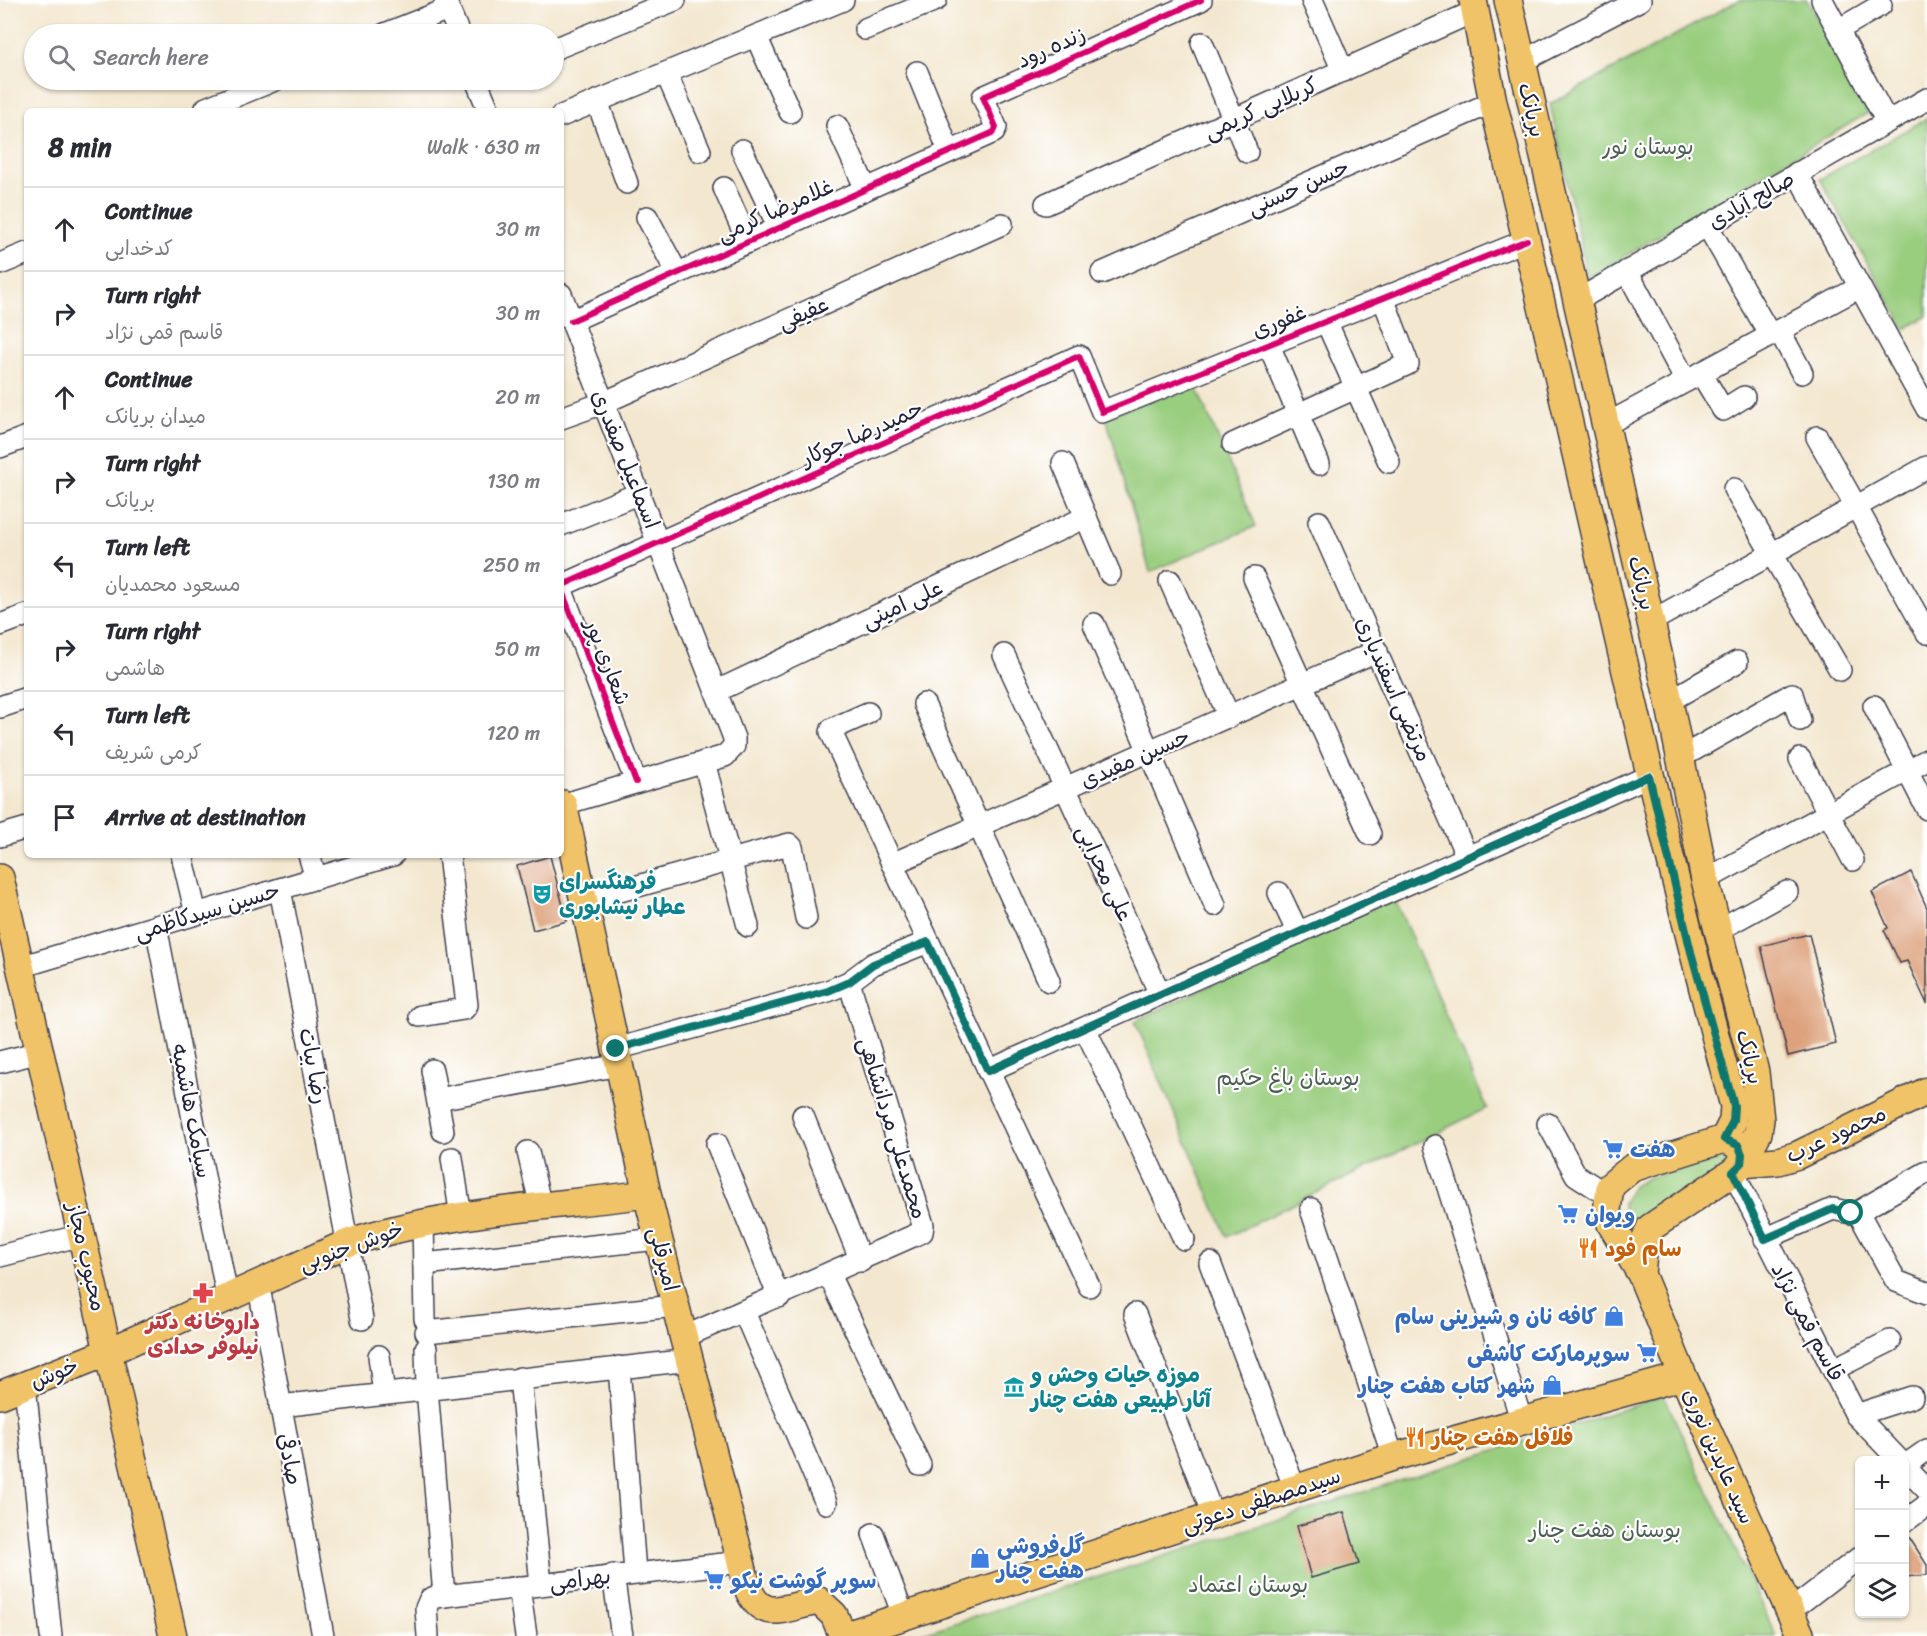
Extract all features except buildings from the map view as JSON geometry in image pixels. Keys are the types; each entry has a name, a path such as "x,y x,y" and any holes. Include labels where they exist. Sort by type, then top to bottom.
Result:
{"main road":[{"name":"بریانک","path":"1508,0 1668,701 1678,759 1705,880 1761,1102 1758,1133 1737,1168"},
{"name":"بریانک","path":"1474,6 1493,102 1527,240 1649,776 1691,952 1734,1106 1733,1121 1724,1139"},
{"path":"1615,630 1650,622"},
{"name":"امیرقلی","path":"564,814 647,1194 752,1599 759,1606 777,1611 819,1601 834,1615 843,1636"},
{"name":"محبوب مجاز","path":"0,878 173,1636"},
{"name":"محمود عرب","path":"1737,1168 1798,1155 1927,1091"},
{"path":"1607,1195 1616,1179 1632,1168 1724,1139 1738,1145 1742,1154 1737,1168 1650,1228 1644,1244 1641,1274"},
{"name":"خوش جنوبی","path":"108,1352 258,1282 348,1243 383,1231 423,1222 647,1194"},
{"name":"سید عابدین نوری","path":"1607,1195 1607,1211 1611,1224 1641,1274 1683,1376 1801,1636"},
{"name":"خوش","path":"0,1395 108,1352"},
{"name":"سیدمصطفی دعوتی","path":"843,1636 897,1626 1213,1515 1393,1457 1683,1376"}],"street":[{"path":"564,45 675,0"},
{"path":"564,115 843,0"},
{"path":"865,29 936,0"},
{"name":"زنده رود","path":"994,132 996,127 983,97 1201,0"},
{"path":"1312,0 1343,70"},
{"path":"1521,62 1640,0"},
{"path":"1822,0 1887,122"},
{"path":"406,24 447,4 455,24"},
{"name":"کربلایی کریمی","path":"1046,204 1343,70 1474,6"},
{"path":"1838,30 1883,8"},
{"path":"756,36 790,112"},
{"path":"1202,44 1247,152"},
{"path":"917,72 949,152"},
{"path":"666,73 700,151"},
{"path":"206,108 250,90"},
{"path":"481,90 488,108"},
{"name":"صالح آبادی","path":"1576,300 1927,99"},
{"path":"597,101 627,183"},
{"name":"حسن حسنی","path":"1102,273 1493,102"},
{"path":"837,126 866,189"},
{"name":"غلامرضا کرمی","path":"571,321 994,132"},
{"path":"742,150 779,228"},
{"path":"1797,173 1927,409"},
{"path":"724,188 748,242"},
{"path":"647,217 677,273"},
{"name":"عفیفی","path":"564,417 603,403 1002,224"},
{"path":"1707,225 1803,373"},
{"name":"غفوری","path":"1079,356 1102,412 1527,240"},
{"path":"0,264 24,254"},
{"path":"1627,271 1694,377 1723,410 1744,397"},
{"path":"1605,425 1860,287"},
{"path":"1233,444 1408,364 1383,298"},
{"name":"اسماعیل صفدری","path":"564,302 734,738 734,746 725,756 704,762"},
{"path":"1326,321 1354,389 1389,462"},
{"path":"1269,345 1319,464"},
{"name":"حمیدرضا جوکار","path":"659,544 1079,356"},
{"path":"1817,437 1927,633"},
{"path":"0,447 24,438"},
{"path":"1063,463 1110,574"},
{"path":"1650,622 1927,467"},
{"path":"1734,489 1840,670"},
{"path":"564,524 640,493"},
{"name":"علی امینی","path":"717,691 1086,518"},
{"name":"مرتضی اسفندیاری","path":"1319,522 1467,857"},
{"name":"شعاری پور","path":"564,587 659,544"},
{"path":"1254,578 1370,834"},
{"path":"1170,581 1229,717"},
{"name":"شعاری پور","path":"564,596 636,782"},
{"path":"0,625 24,616"},
{"path":"1094,624 1215,904"},
{"name":"حسین مفیدی","path":"892,864 1377,651"},
{"name":"علی محرابی","path":"1004,655 1160,994"},
{"path":"1668,701 1737,662"},
{"path":"1678,759 1792,694 1800,720"},
{"path":"0,707 24,699"},
{"path":"924,704 1049,981"},
{"path":"1874,706 1927,809"},
{"path":"868,713 832,729 831,732 1089,1286"},
{"path":"1800,759 1853,860"},
{"path":"1705,880 1927,760"},
{"path":"564,804 704,762 748,926"},
{"path":"988,1071 1649,776"},
{"path":"0,836 24,829"},
{"path":"584,901 789,844 792,846 806,918"},
{"path":"183,858 196,914"},
{"path":"310,858 316,878"},
{"name":"حسین سیدکاظمی","path":"20,967 383,858"},
{"path":"420,1016 464,1009 467,1005 449,858"},
{"name":"رضا بیات","path":"280,889 362,1319"},
{"path":"1718,930 1787,892"},
{"path":"1279,893 1298,933"},
{"name":"سیامک هاشمیه","path":"156,926 227,1296"},
{"path":"438,1099 618,1057 828,991 849,982 873,964 928,942"},
{"name":"محمدعلی مردانشاهی","path":"687,1348 744,1312 918,1236 922,1232 923,1225 849,982"},
{"path":"1085,1028 1184,1239"},
{"path":"0,1062 40,1052"},
{"path":"432,1070 443,1131"},
{"path":"803,1116 861,1261"},
{"path":"1548,1124 1576,1175 1607,1195"},
{"path":"717,1144 779,1297"},
{"path":"1435,1146 1522,1422"},
{"path":"528,1152 541,1208"},
{"path":"452,1158 461,1218"},
{"name":"قاسم قمی نژاد","path":"1737,1168 1765,1239 1856,1414 1894,1456"},
{"path":"1765,1239 1833,1209 1858,1212 1927,1172"},
{"path":"1311,1209 1393,1457"},
{"path":"1858,1212 1896,1281 1927,1293"},
{"path":"423,1222 427,1388 444,1596"},
{"path":"0,1256 82,1235"},
{"path":"424,1264 658,1239"},
{"path":"1210,1263 1294,1489"},
{"path":"828,1275 920,1465"},
{"name":"صادقی","path":"258,1282 323,1636"},
{"path":"426,1333 675,1306"},
{"path":"744,1312 826,1503"},
{"path":"1135,1314 1213,1515"},
{"path":"1834,1369 1890,1341"},
{"path":"280,1406 619,1367 687,1348"},
{"path":"379,1356 384,1394"},
{"path":"619,1367 635,1572"},
{"path":"520,1378 541,1584"},
{"path":"25,1385 51,1636"},
{"path":"1856,1414 1912,1397"},
{"path":"1909,1463 1927,1450"},
{"path":"1909,1470 1927,1490"},
{"path":"1909,1519 1927,1505"},
{"path":"873,1534 897,1626"},
{"path":"1790,1611 1855,1561"},
{"name":"بهرامی","path":"428,1636 426,1608 430,1599 635,1572 741,1562"},
{"path":"613,1575 622,1636"},
{"path":"519,1587 526,1636"}],"green space":[{"name":"بوستان نور","path":"1739,0 1807,0 1868,113 1588,278 1550,104"},
{"path":"1927,118 1927,316 1905,329 1820,179"},
{"path":"1194,382 1256,526 1150,572 1106,417"},
{"name":"بوستان باغ حکیم","path":"1394,898 1487,1108 1227,1237 1135,1021"},
{"path":"1729,1157 1732,1162 1693,1188 1661,1203 1647,1215 1635,1247 1623,1219 1623,1203 1632,1187 1647,1178"},
{"name":"بوستان هفت چنار","path":"1664,1396 1776,1636 914,1636"}],"cycle path":[{"path":"571,321 994,132 996,127 983,97 1201,0"},
{"path":"564,585 1079,356 1102,412 1527,240"},
{"path":"564,596 636,782"},
{"path":"988,1071 1649,776"}],"place":[{"name":"فرهنگسرای عطار نیشابوری","path":"542,894"},
{"name":"هفت","path":"1613,1149"},
{"name":"ویوان","path":"1568,1214"},
{"name":"سام فود","path":"1588,1248"},
{"name":"داروخانه دکتر نیلوفر حدادی","path":"203,1293"},
{"name":"کافه نان و شیرینی سام","path":"1614,1316"},
{"name":"سوپرمارکت کاشفی","path":"1647,1353"},
{"name":"شهر کتاب هفت چنار","path":"1552,1385"},
{"name":"موزه حیات وحش و آثار طبیعی هفت چنار","path":"1014,1387"},
{"name":"فلافل هفت چنار","path":"1415,1437"},
{"name":"گل‌فروشی هفت چنار","path":"980,1558"},
{"name":"سوپر گوشت نیکو","path":"714,1580"}],"route":[{"path":"616,1049 828,991 849,982 858,972 891,955 928,942 988,1071 1649,776 1691,952 1734,1106 1733,1121 1724,1139 1738,1145 1742,1154 1741,1164 1733,1172 1765,1239 1833,1209 1851,1213"}],"park label":[{"name":"بوستان اعتماد","path":"1248,1584"}]}
